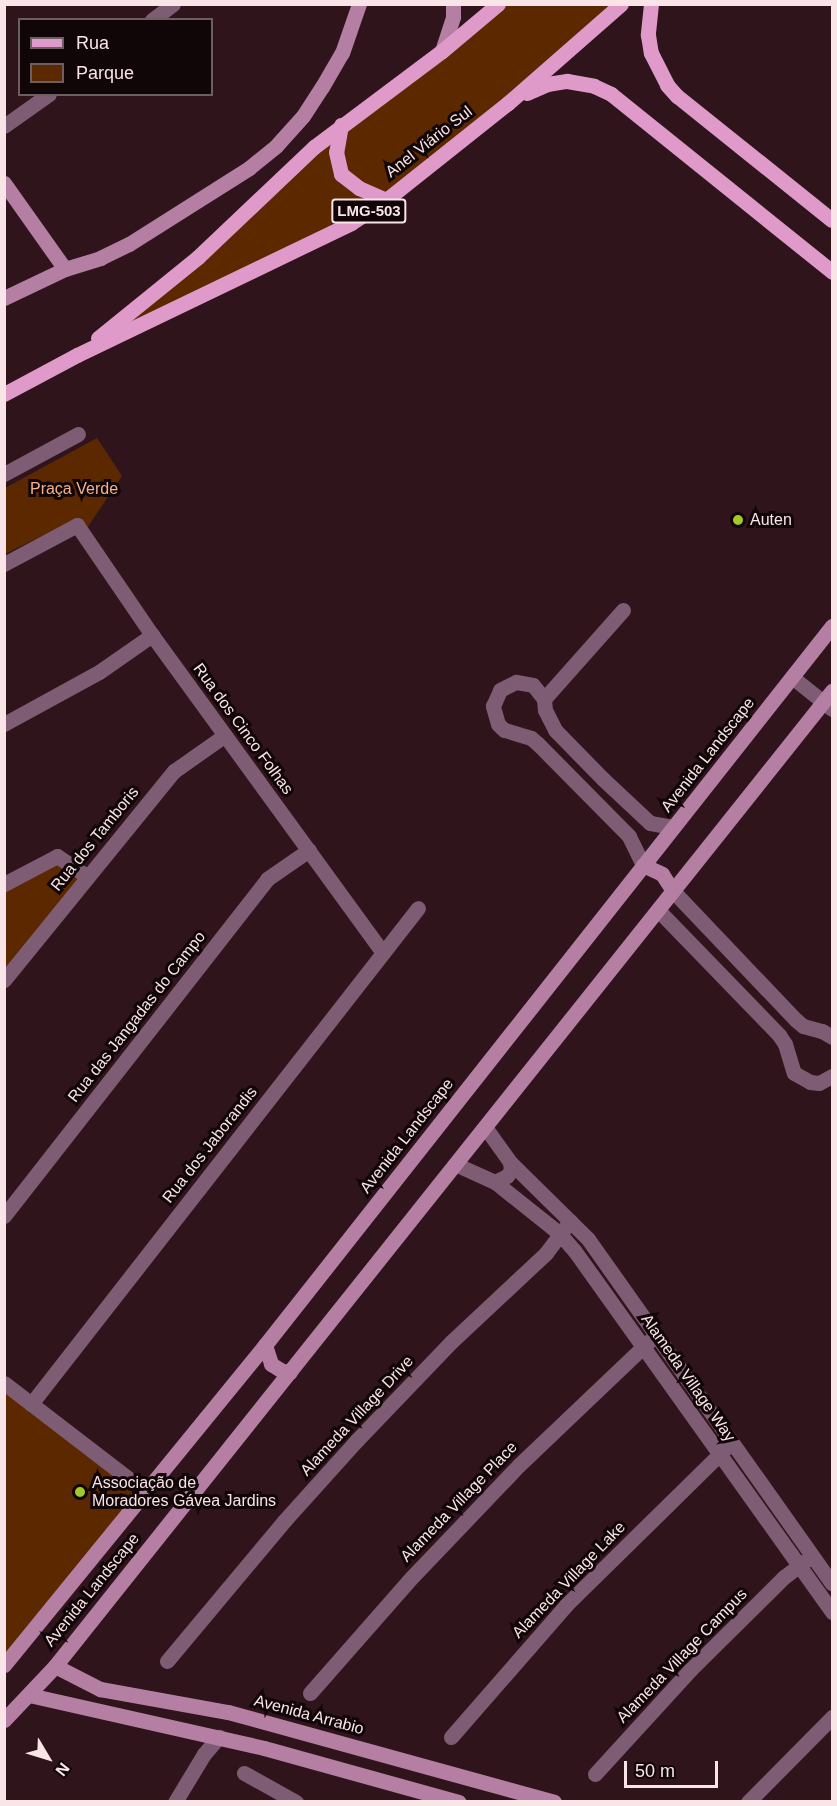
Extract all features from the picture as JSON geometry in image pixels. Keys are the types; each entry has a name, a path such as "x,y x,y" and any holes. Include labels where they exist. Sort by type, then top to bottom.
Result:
{"main road":[{"name":"Anel Viário Sul","path":"76,355 198,257 314,147 442,51 498,4"},
{"name":"Anel Viário Sul","path":"4,394 76,355 351,223 386,200 508,103 621,4"},
{"path":"651,4 649,44 658,71 676,96 832,220"},
{"path":"508,103 547,84 567,81 594,86 611,94 832,272"},
{"path":"341,125 336,152 341,174 359,188 386,200"}],"street":[{"path":"155,18 173,4"},
{"path":"4,298 65,269 100,258 129,244 249,168 276,146 303,116 342,53 359,4"},
{"path":"442,51 453,4"},
{"path":"4,126 46,96"},
{"path":"4,183 65,269"},
{"path":"4,474 78,434"},
{"name":"Rua dos Cinco Folhas","path":"4,564 77,525 152,634 383,952"},
{"path":"544,699 623,610"},
{"name":"Avenida Landscape","path":"5,1663 265,1345 832,626"},
{"path":"4,724 99,672 152,634"},
{"path":"792,677 830,701"},
{"path":"673,827 650,823 555,730 545,710 544,699 533,686 516,682 507,684 495,698 494,715 504,730 531,738 629,836 643,865 662,874 674,891 796,1020 804,1026 822,1030 832,1037"},
{"name":"Avenida Landscape","path":"4,1720 55,1666 658,910 830,701"},
{"name":"Rua dos Tamboris","path":"4,980 174,771 225,735"},
{"path":"587,794 603,778"},
{"name":"Rua das Jangadas do Campo","path":"4,1216 267,879 309,850"},
{"path":"4,884 57,856 87,876"},
{"name":"Rua dos Jaborandis","path":"31,1404 418,909"},
{"path":"658,910 779,1035 786,1044 794,1073 810,1082 819,1083 832,1076"},
{"path":"707,961 724,944"},
{"name":"Alameda Village Way","path":"485,1127 510,1162 588,1239 832,1583"},
{"path":"495,1182 507,1176 511,1170 510,1162"},
{"name":"Alameda Village Way","path":"455,1164 495,1182 558,1233 574,1250 832,1612"},
{"name":"Alameda Village Drive","path":"167,1661 284,1521 357,1440 451,1341 546,1253 558,1233 570,1221"},
{"name":"Alameda Village Place","path":"310,1693 428,1559 519,1465 655,1335"},
{"path":"265,1345 268,1361 274,1367 290,1372"},
{"path":"4,1383 146,1492"},
{"name":"Alameda Village Lake","path":"451,1737 566,1605 732,1442"},
{"name":"Alameda Village Campus","path":"595,1774 690,1670 812,1554"},
{"name":"Avenida Arrabio","path":"55,1666 100,1689 228,1712 554,1802"},
{"path":"29,1695 219,1737 459,1802"},
{"path":"174,1802 204,1754 219,1737 220,1728 228,1712"},
{"path":"748,1802 832,1717"},
{"path":"244,1773 296,1802"}],"green space":[{"path":"498,5 621,5 386,200 77,355 314,147"},
{"name":"Praça Verde","path":"97,438 122,476 83,534 70,522 5,554 5,488"},
{"path":"57,856 87,876 5,980 5,884"},
{"path":"4,1383 146,1492 4,1662"}],"place":[{"name":"Auten","path":"738,520"},
{"name":"Associação de Moradores Gávea Jardins","path":"80,1492"}]}
